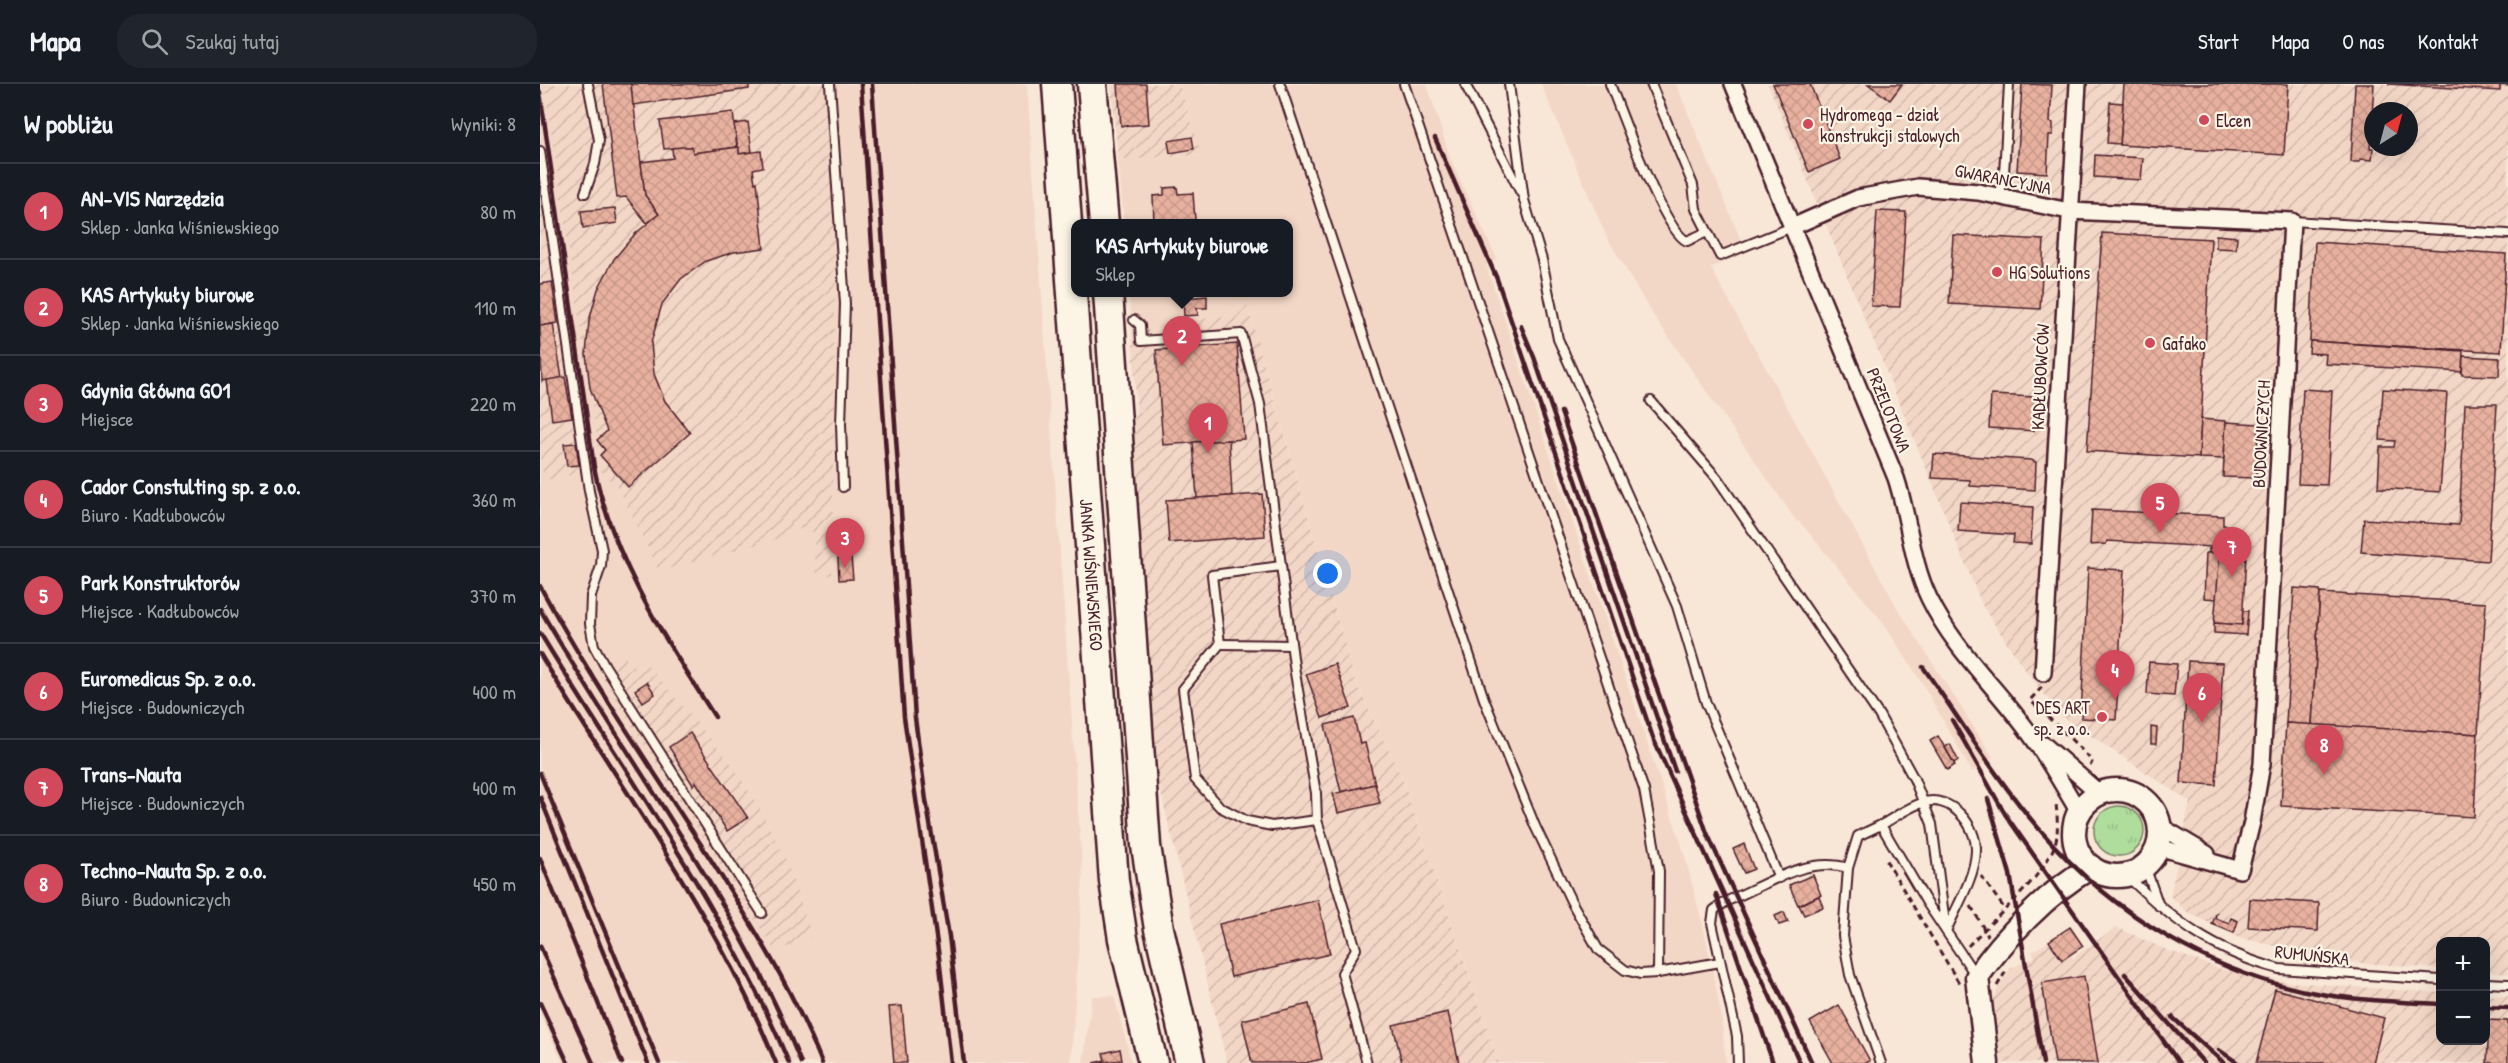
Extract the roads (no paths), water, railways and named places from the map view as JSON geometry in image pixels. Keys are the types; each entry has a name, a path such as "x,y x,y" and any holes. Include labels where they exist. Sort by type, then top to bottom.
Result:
{"highway":[{"name":"JANKA WIŚNIEWSKIEGO","path":"1057,84 1071,280"},
{"path":"1092,84 1104,219"},
{"name":"JANKA WIŚNIEWSKIEGO","path":"1072,297 1114,881 1123,939 1153,1063"},
{"name":"JANKA WIŚNIEWSKIEGO","path":"1108,297 1147,857 1158,929 1190,1063"}],"street":[{"name":"PRZELOTOWA","path":"1733,84 1896,478 1905,507 1916,562 1928,596 1944,626 1969,660 2030,734 2079,812"},
{"name":"KADŁUBOWCÓW","path":"2043,673 2078,84"},
{"name":"GWARANCYJNA","path":"1792,227 1858,198 1898,188 1938,187 2000,196 2069,210"},
{"path":"2069,210 2292,221"},
{"name":"BUDOWNICZYCH","path":"2223,863 2240,870 2252,822 2262,764 2292,221"},
{"name":"PRZELOTOWA","path":"2030,734 2099,793"},
{"path":"2125,790 2138,795 2156,814 2159,837 2135,871 2102,873 2084,859 2074,838 2079,812 2099,793 2125,790"},
{"path":"2159,837 2223,863"},
{"path":"2159,837 2223,863"},
{"path":"1987,1063 1977,977 1999,949 2061,886 2084,859"}],"lane":[{"path":"585,193 595,164 599,140 588,84"},
{"path":"830,84 845,304 841,424 843,487"},
{"path":"1280,84 1485,699 1535,826 1571,901 1598,949 1625,970 1640,975 1720,962"},
{"path":"1404,84 1644,790 1659,871 1658,973"},
{"path":"1465,84 1524,200"},
{"path":"1509,84 1524,200 1542,260 1558,339 1677,606 1706,704 1779,879"},
{"path":"1610,84 1646,172 1675,231 1687,241 1707,231"},
{"path":"1651,84 1693,185 1696,209 1720,256 1792,227"},
{"path":"2000,196 2004,174 2009,84"},
{"path":"540,151 589,491 602,550 601,566 591,596 590,634 605,666 762,913"},
{"path":"2292,221 2508,234"},
{"path":"1134,320 1140,326 1141,342 1240,334 1260,404 1291,645 1316,793 1317,820 1356,949 1342,973 1366,1063"},
{"path":"1651,401 1717,478 1879,715 1932,824 1947,931"},
{"path":"1281,566 1212,575 1220,644 1183,689 1196,779 1220,807 1247,821 1272,826 1317,820"},
{"path":"1220,644 1291,645"},
{"path":"1881,1063 1850,975 1843,936 1848,868 1858,836 1923,802 1946,805 1957,811 1965,816 1973,830 1976,850 1974,864 1947,931"},
{"path":"1881,825 1977,977"},
{"path":"1738,1063 1737,1036 1712,923 1714,910 1727,901 1815,864 1833,863 1848,868"},
{"path":"2135,871 2160,907"},
{"name":"RUMUŃSKA","path":"2135,871 2160,907 2198,936 2246,958 2279,969 2436,980"},
{"path":"2490,983 2508,984"}],"railway":[{"path":"861,84 904,717 939,957 951,1063"},
{"path":"872,84 915,718 949,936 964,1063"},
{"path":"540,92 594,467 603,501 614,534 642,597 715,717"},
{"path":"1435,138 1497,279 1653,738 1800,1063"},
{"path":"1521,326 1534,357 1675,771"},
{"path":"1561,412 1707,833 1812,1063"},
{"path":"540,586 601,690 757,934 785,984 822,1063"},
{"path":"540,609 713,888 775,1003 801,1063"},
{"path":"540,633 705,897 763,1006 789,1063"},
{"path":"540,654 697,905 726,956 776,1063"},
{"path":"1923,667 1994,771 2040,830 2068,861 2133,915 2169,938 2245,974 2327,995 2436,1004"},
{"path":"1952,720 2005,814 2179,1063"},
{"path":"540,773 659,1063"},
{"path":"540,797 648,1063"},
{"path":"1988,799 2010,874 2043,1063"},
{"path":"540,858 622,1063"},
{"path":"1716,894 1773,1063"},
{"path":"540,946 593,1063"},
{"path":"2125,974 2204,1063"},
{"path":"540,1003 568,1063"},
{"path":"2490,1007 2508,1008"},
{"path":"2172,1017 2224,1063"},
{"path":"2219,1050 2238,1063"}],"place":[{"name":"Elcen","path":"2204,120"},
{"name":"Hydromega - dział konstrukcji stalowych","path":"1808,124"},
{"name":"HG Solutions","path":"1997,272"},
{"name":"Gafako","path":"2150,343"},
{"name":"KAS Artykuły biurowe","path":"1182,366"},
{"name":"AN-VIS Narzędzia","path":"1208,453"},
{"name":"Park Konstruktorów","path":"2160,533"},
{"name":"Gdynia Główna GO1","path":"845,568"},
{"name":"Trans-Nauta","path":"2232,577"},
{"name":"Cador Constulting sp. z o.o.","path":"2115,700"},
{"name":"DES ART sp. z o.o.","path":"2102,717"},
{"name":"Euromedicus Sp. z o.o.","path":"2202,723"},
{"name":"Techno-Nauta Sp. z o.o.","path":"2324,775"}]}
